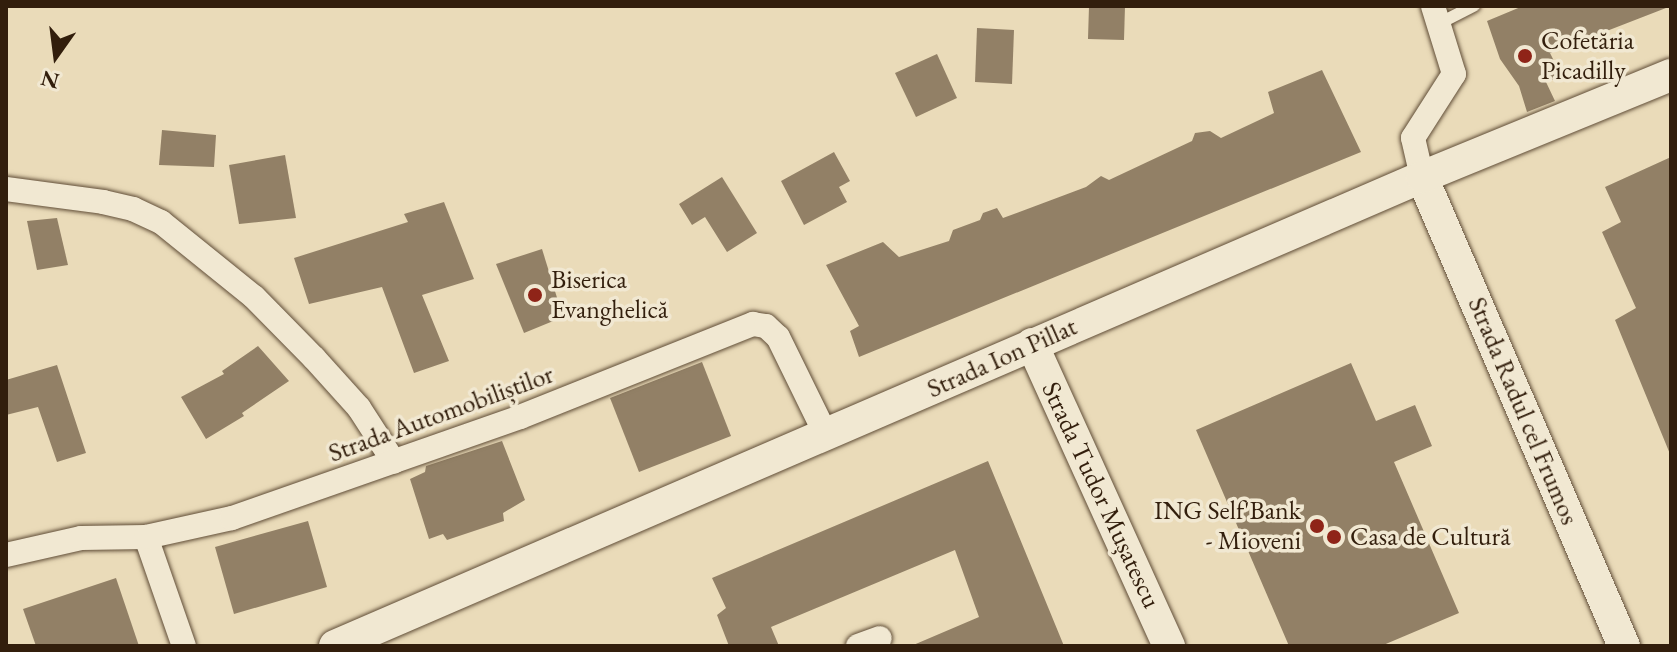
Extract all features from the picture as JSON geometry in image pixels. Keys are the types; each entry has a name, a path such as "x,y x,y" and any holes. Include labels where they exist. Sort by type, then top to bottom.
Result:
{"street":[{"path":"1422,177 1413,138 1454,74 1436,14"},
{"name":"Strada Ion Pillat","path":"335,646 1422,177 1671,75"},
{"name":"Strada Radul cel Frumos","path":"1422,177 1624,646"},
{"path":"6,189 103,202 133,209 161,222 254,297 314,358 359,408 394,462"},
{"name":"Strada Automobiliștilor","path":"6,555 81,538 146,537 232,518 520,417 753,324 766,326 778,337 826,435"},
{"name":"Strada Tudor Mușatescu","path":"1032,344 1169,646"},
{"path":"146,537 184,646"}],"lane":[{"path":"1436,14 1474,6"}],"building":[{"path":"1089,6 1125,6 1124,40 1088,39"},
{"name":"Cofetăria Picadilly","path":"1523,6 1666,8 1550,53 1562,77 1546,82 1555,101 1527,112 1519,86 1500,59 1487,21"},
{"path":"977,28 1014,30 1012,84 975,82"},
{"path":"937,54 957,98 916,117 895,73"},
{"path":"1322,70 1361,152 859,357 850,331 859,326 826,265 883,242 899,257 949,241 953,230 980,220 983,213 997,208 1003,218 1086,187 1101,176 1109,180 1192,141 1195,133 1210,131 1221,138 1274,113 1268,92"},
{"path":"162,130 216,135 214,167 159,165"},
{"path":"834,152 850,181 839,187 847,202 804,225 781,181"},
{"path":"285,155 296,218 239,224 229,165"},
{"path":"1671,157 1670,454 1615,320 1636,308 1602,232 1621,222 1605,187"},
{"path":"722,177 757,233 727,252 705,217 692,225 679,204"},
{"path":"444,202 474,279 422,295 449,361 414,373 382,287 309,304 294,258 408,222 404,214"},
{"path":"57,218 68,265 37,270 27,221"},
{"path":"542,249 563,317 524,333 496,264"},
{"path":"258,346 289,381 242,413 244,416 206,439 181,397 224,374 222,371"},
{"path":"702,362 731,436 639,472 610,398"},
{"name":"Casa de Cultură","path":"1351,363 1376,421 1415,405 1432,446 1394,462 1459,613 1381,646 1289,646 1196,430"},
{"path":"57,365 86,453 57,462 38,407 6,415 6,380"},
{"path":"502,441 525,500 503,513 504,521 447,540 443,534 429,539 410,479 425,472 426,466"},
{"path":"988,461 1064,646 911,646 979,617 955,550 771,627 779,646 729,646 717,615 726,608 712,578"},
{"path":"308,521 327,587 234,614 215,547"},
{"path":"116,578 139,646 36,646 23,609"}],"place":[{"name":"Cofetăria Picadilly","path":"1525,56"},
{"name":"Biserica Evanghelică","path":"535,295"},
{"name":"ING Self'Bank - Mioveni","path":"1317,526"},
{"name":"Casa de Cultură","path":"1334,537"}]}
